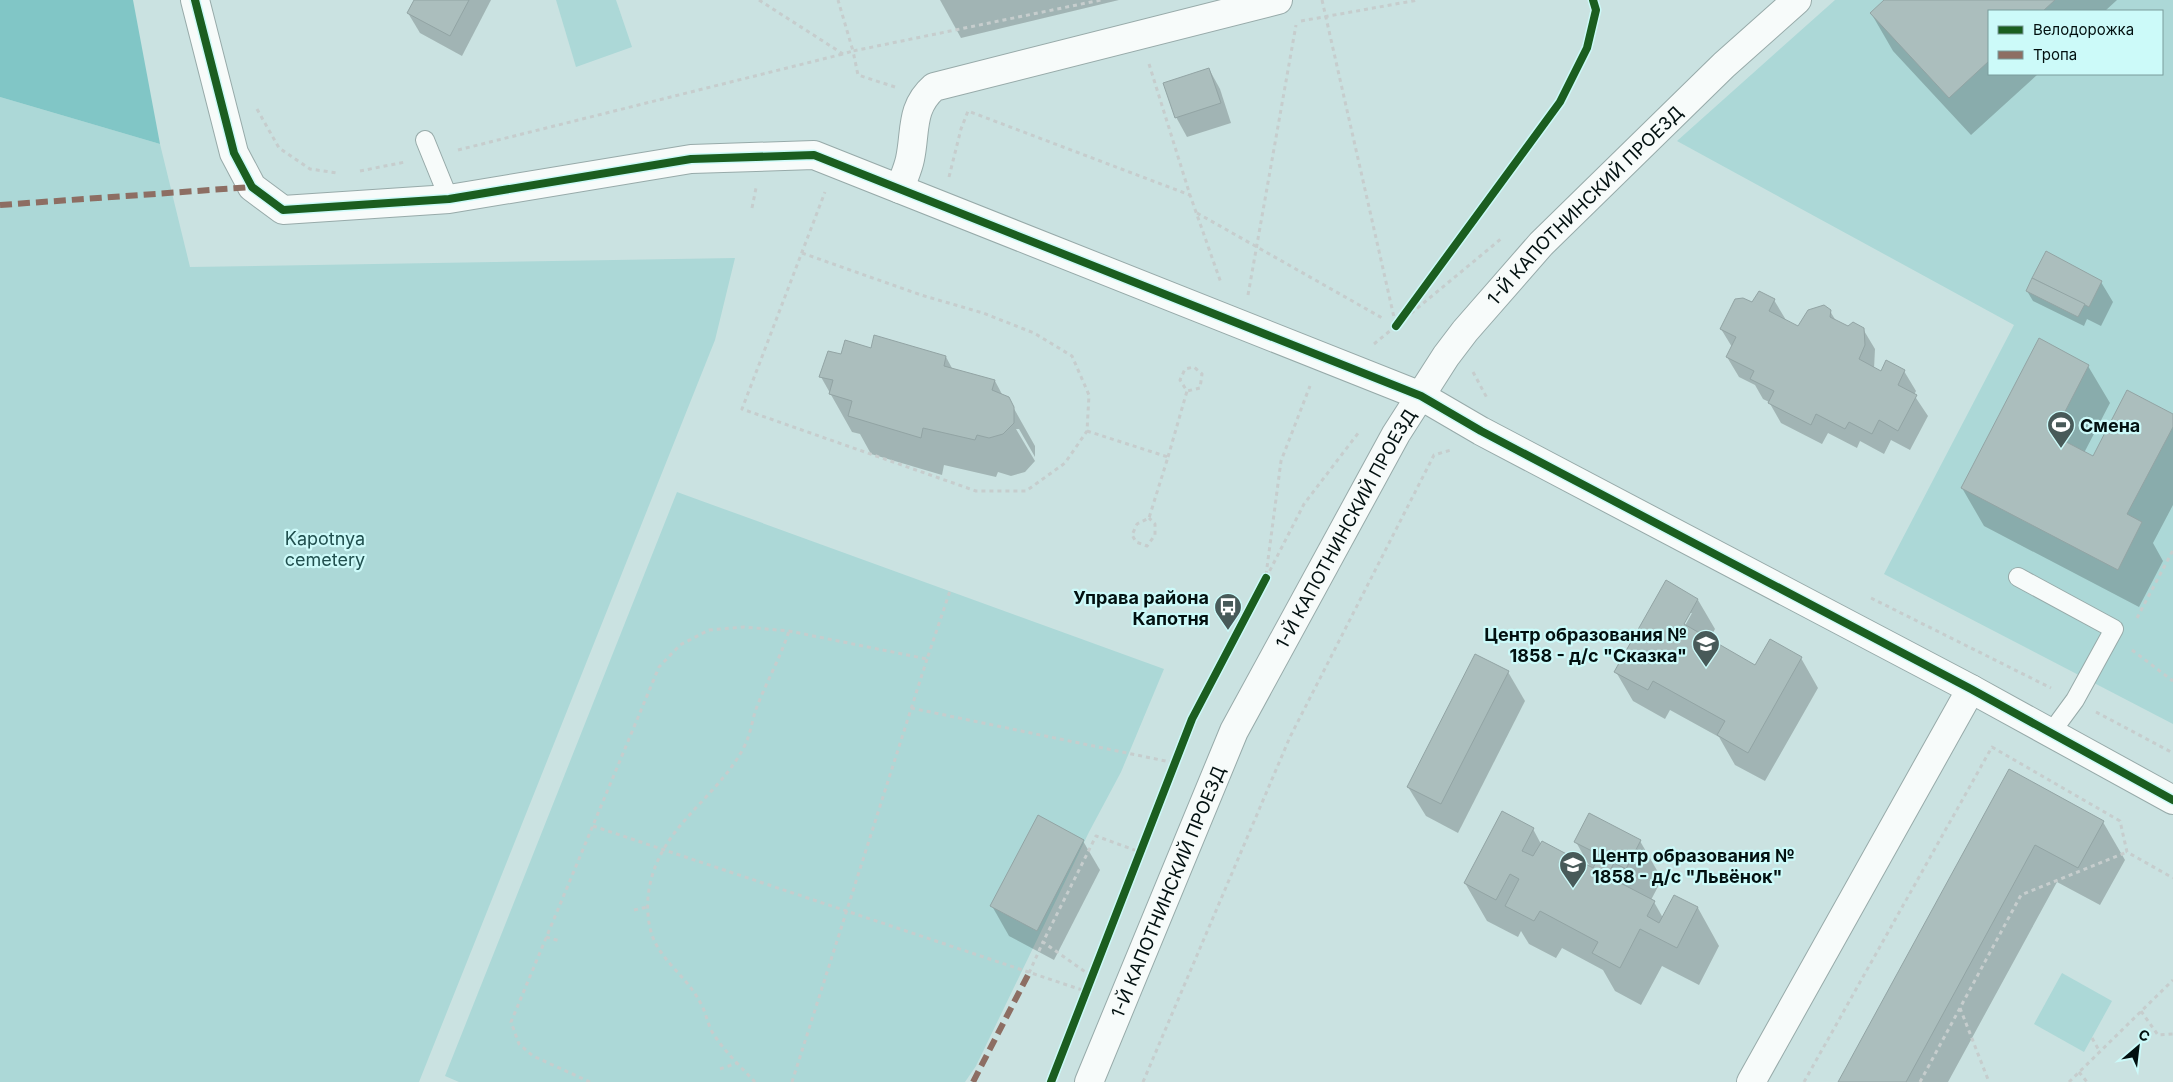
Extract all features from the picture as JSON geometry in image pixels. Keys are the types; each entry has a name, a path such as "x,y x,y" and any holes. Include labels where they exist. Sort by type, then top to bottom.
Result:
{"street":[{"path":"195,0 234,153 252,187 283,210 449,200 692,159 814,155 1422,396 1481,431 1971,689 2173,800"},
{"name":"1-Й КАПОТНИНСКИЙ ПРОЕЗД","path":"1090,1082 1234,731 1387,451 1446,356 1465,330 1541,244 1724,65 1797,0"},
{"path":"900,189 910,160 918,107 923,96 934,87 1140,35 1282,12"},
{"path":"1750,1082 1971,689"}],"lane":[{"path":"428,148 449,200"},
{"path":"2018,577 2114,629 2075,700 2050,734"}],"path":[{"path":"759,0 843,54"},
{"path":"838,0 853,52"},
{"path":"356,172 428,148 843,54 1101,0"},
{"path":"1322,0 1396,326"},
{"path":"1282,12 1297,22 1418,0"},
{"path":"1248,295 1297,22"},
{"path":"1140,35 1190,195 1224,289"},
{"path":"961,129 968,112 974,105"},
{"path":"255,106 279,148 310,169 346,174"},
{"path":"968,112 1190,195"},
{"path":"802,253 983,313 1034,333 1072,356 1089,394 1087,431 1065,463 1026,491 976,491 742,409 828,184"},
{"path":"752,208 757,185"},
{"path":"1196,212 1384,319"},
{"path":"1396,326 1419,294"},
{"path":"1479,364 1473,371 1490,403"},
{"path":"1149,518 1155,524 1155,535 1147,546 1136,542 1132,534 1137,524 1149,518 1186,391 1180,380 1185,369 1194,367 1202,374 1200,388 1186,391"},
{"path":"1266,578 1281,461 1312,382"},
{"path":"1261,587 1304,504 1362,427"},
{"path":"1087,431 1168,457"},
{"path":"1143,1082 1290,737 1434,455 1458,448"},
{"path":"792,1082 950,591"},
{"path":"590,1082 533,1056 519,1044 511,1022 659,667 680,645 709,630 744,627 789,631 927,660"},
{"path":"755,1082 737,1063 712,1030 700,1002 684,979 667,961 652,935 647,907 649,886 654,868 663,850 676,830 728,772 744,747 753,728 757,706 782,654 789,631"},
{"path":"2131,649 2173,681"},
{"path":"911,708 1175,763"},
{"path":"1804,1082 1992,747 2120,821 2127,852 2173,878"},
{"path":"1172,772 1179,754"},
{"path":"593,826 1086,991"},
{"path":"1029,972 1096,836 1140,852"},
{"path":"1137,861 1144,843"},
{"path":"1920,1082 2021,895 2127,852"},
{"path":"634,910 647,907"},
{"path":"546,937 560,942"},
{"path":"1043,942 1091,976"},
{"path":"1082,1000 1094,967"},
{"path":"2069,1082 2173,980"},
{"path":"1960,1007 1990,1082"},
{"path":"2141,1011 2158,1035 2173,1034"},
{"path":"2092,1038 2100,1052"},
{"path":"720,1069 737,1063"},
{"path":"2079,1072 2087,1082"}],"green space":[{"path":"556,0 616,0 632,47 576,67"},
{"name":"Смена","path":"1835,0 2173,0 2173,724 1884,574 2014,325 1677,141"},
{"name":"Kapotnya cemetery","path":"0,97 160,144 190,267 735,258 715,340 419,1082 0,1082"},
{"path":"677,492 1164,669 1121,772 1089,832 976,1066 965,1082 459,1082 445,1076"},
{"path":"2062,973 2112,1001 2084,1052 2034,1024"}],"shaded area":[{"path":"0,0 133,0 160,144 0,97"}],"building":[{"path":"414,0 469,0 450,36 407,13"},
{"path":"1884,0 2055,0 2044,10 1988,10 1988,62 1949,98 1870,13"},
{"path":"1209,68 1221,103 1175,118 1163,83"},
{"path":"2046,251 2102,281 2089,307 2032,278"},
{"path":"2032,278 2085,304 2078,317 2026,291"},
{"path":"1759,291 1775,299 1769,311 1798,326 1808,310 1824,305 1831,310 1830,317 1848,326 1853,322 1864,328 1865,345 1859,359 1881,371 1886,360 1905,370 1898,385 1917,395 1898,431 1879,420 1872,434 1849,422 1845,429 1816,414 1811,425 1768,403 1774,391 1750,379 1754,371 1726,357 1736,337 1720,329 1735,299 1743,298 1752,302"},
{"path":"874,335 946,356 944,366 995,380 992,390 1009,397 1014,407 1014,423 1003,434 989,438 977,435 975,440 923,428 921,438 848,416 852,401 829,394 833,380 819,377 828,351 841,354 845,340 871,348"},
{"path":"2039,338 2089,365 2053,435 2093,456 2127,390 2173,414 2173,427 2127,514 2142,522 2118,570 1961,488"},
{"name":"Центр образования № 1858 - д/с \"Сказка\"","path":"1666,580 1698,599 1684,624 1755,665 1770,639 1802,657 1748,753 1717,735 1725,721 1653,681 1648,690 1614,672"},
{"path":"1475,654 1509,671 1441,804 1407,787"},
{"path":"2009,769 2104,821 2078,868 2035,845 1906,1082 1838,1082"},
{"name":"Центр образования № 1858 - д/с \"Львёнок\"","path":"1502,811 1534,828 1522,851 1533,856 1542,841 1593,868 1600,855 1574,842 1589,813 1641,840 1626,869 1614,863 1607,876 1655,901 1647,916 1659,923 1674,895 1698,907 1677,948 1640,929 1620,968 1592,953 1598,942 1540,911 1534,921 1505,906 1519,879 1510,874 1496,900 1464,883"},
{"path":"1038,815 1084,840 1037,931 990,906"}],"marked path":[{"path":"0,205 252,187"},
{"path":"973,1082 1029,973"}],"cycle path":[{"path":"195,0 234,153 252,187 283,210 449,199 691,159 814,155 1421,396 1481,431 1971,689 2173,800"},
{"path":"1396,326 1560,102 1587,48 1596,10 1593,0"},
{"path":"1051,1082 1192,719 1266,578"}],"place":[{"name":"Смена","path":"2061,449"},
{"name":"Управа района Капотня","path":"1228,631"},
{"name":"Центр образования № 1858 - д/с \"Сказка\"","path":"1706,668"},
{"name":"Центр образования № 1858 - д/с \"Львёнок\"","path":"1573,889"}]}
